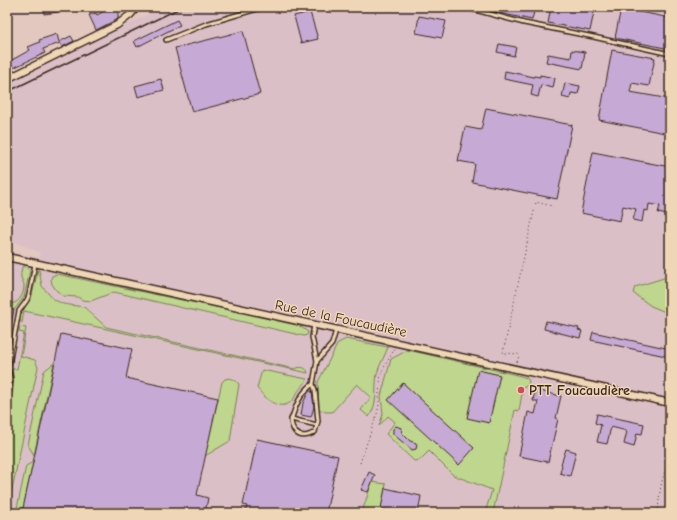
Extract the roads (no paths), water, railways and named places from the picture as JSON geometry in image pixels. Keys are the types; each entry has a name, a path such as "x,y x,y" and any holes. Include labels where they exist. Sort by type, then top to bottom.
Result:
{"street":[{"path":"7,79 116,25 130,15 137,7"},
{"name":"Rue de la Foucaudière","path":"7,257 670,403"}],"lane":[{"path":"166,40 206,24 264,7"},
{"path":"464,7 524,23 670,54"},
{"path":"482,12 483,7"},
{"path":"7,398 11,380 8,369 20,311 29,294 35,263"},
{"path":"313,384 307,388 301,396 291,419 294,431 298,435 309,436 315,432 317,425 316,399 313,384 317,361 312,337 314,325"},
{"path":"317,361 332,344 336,330"},
{"path":"291,419 317,425"}],"railway":[{"path":"7,92 182,7"}],"place":[{"name":"PTT Foucaudière","path":"521,390"}]}
